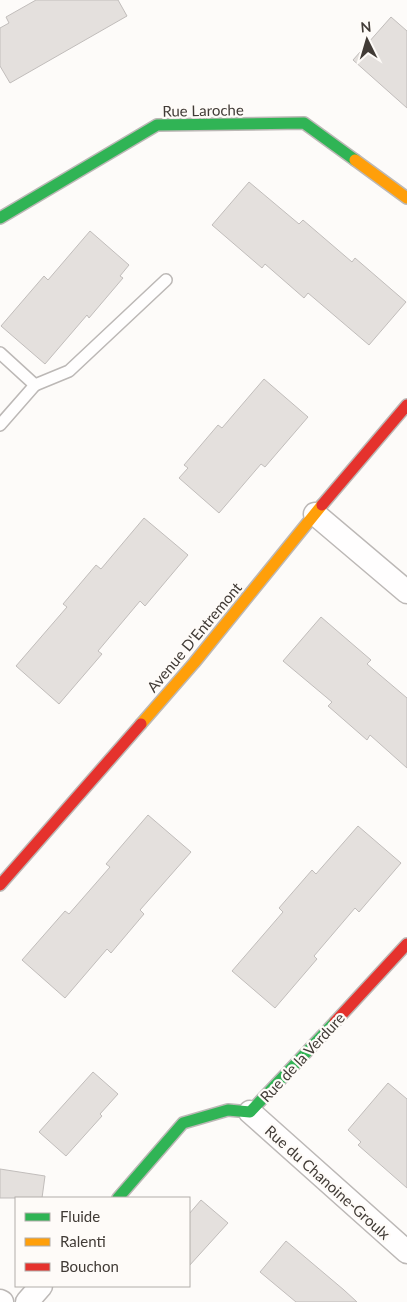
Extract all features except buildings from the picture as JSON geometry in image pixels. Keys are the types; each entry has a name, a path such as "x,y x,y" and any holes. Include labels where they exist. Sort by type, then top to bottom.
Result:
{"street":[{"name":"Rue Laroche","path":"0,218 134,137 156,126 304,123 407,198"},
{"name":"Avenue D'Entremont","path":"0,885 194,663 315,514 407,405"},
{"path":"315,514 407,592"},
{"name":"Rue de la Verdure","path":"119,1197 183,1123 228,1110 250,1112 407,944"},
{"name":"Rue du Chanoine-Groulx","path":"250,1112 407,1252"},
{"path":"27,1302 40,1287"}],"lane":[{"path":"0,425 35,385 69,371 166,280"},
{"path":"0,353 35,385"}],"traffic: fast":[{"path":"0,218 157,125 304,123 355,160"},
{"path":"119,1197 183,1123 228,1110 250,1112 335,1022"}],"traffic: slow":[{"path":"355,160 407,198"},
{"path":"141,724 194,663 322,505"}],"traffic: jam":[{"path":"322,505 407,405"},
{"path":"0,885 141,724"},
{"path":"335,1022 407,944"}]}
